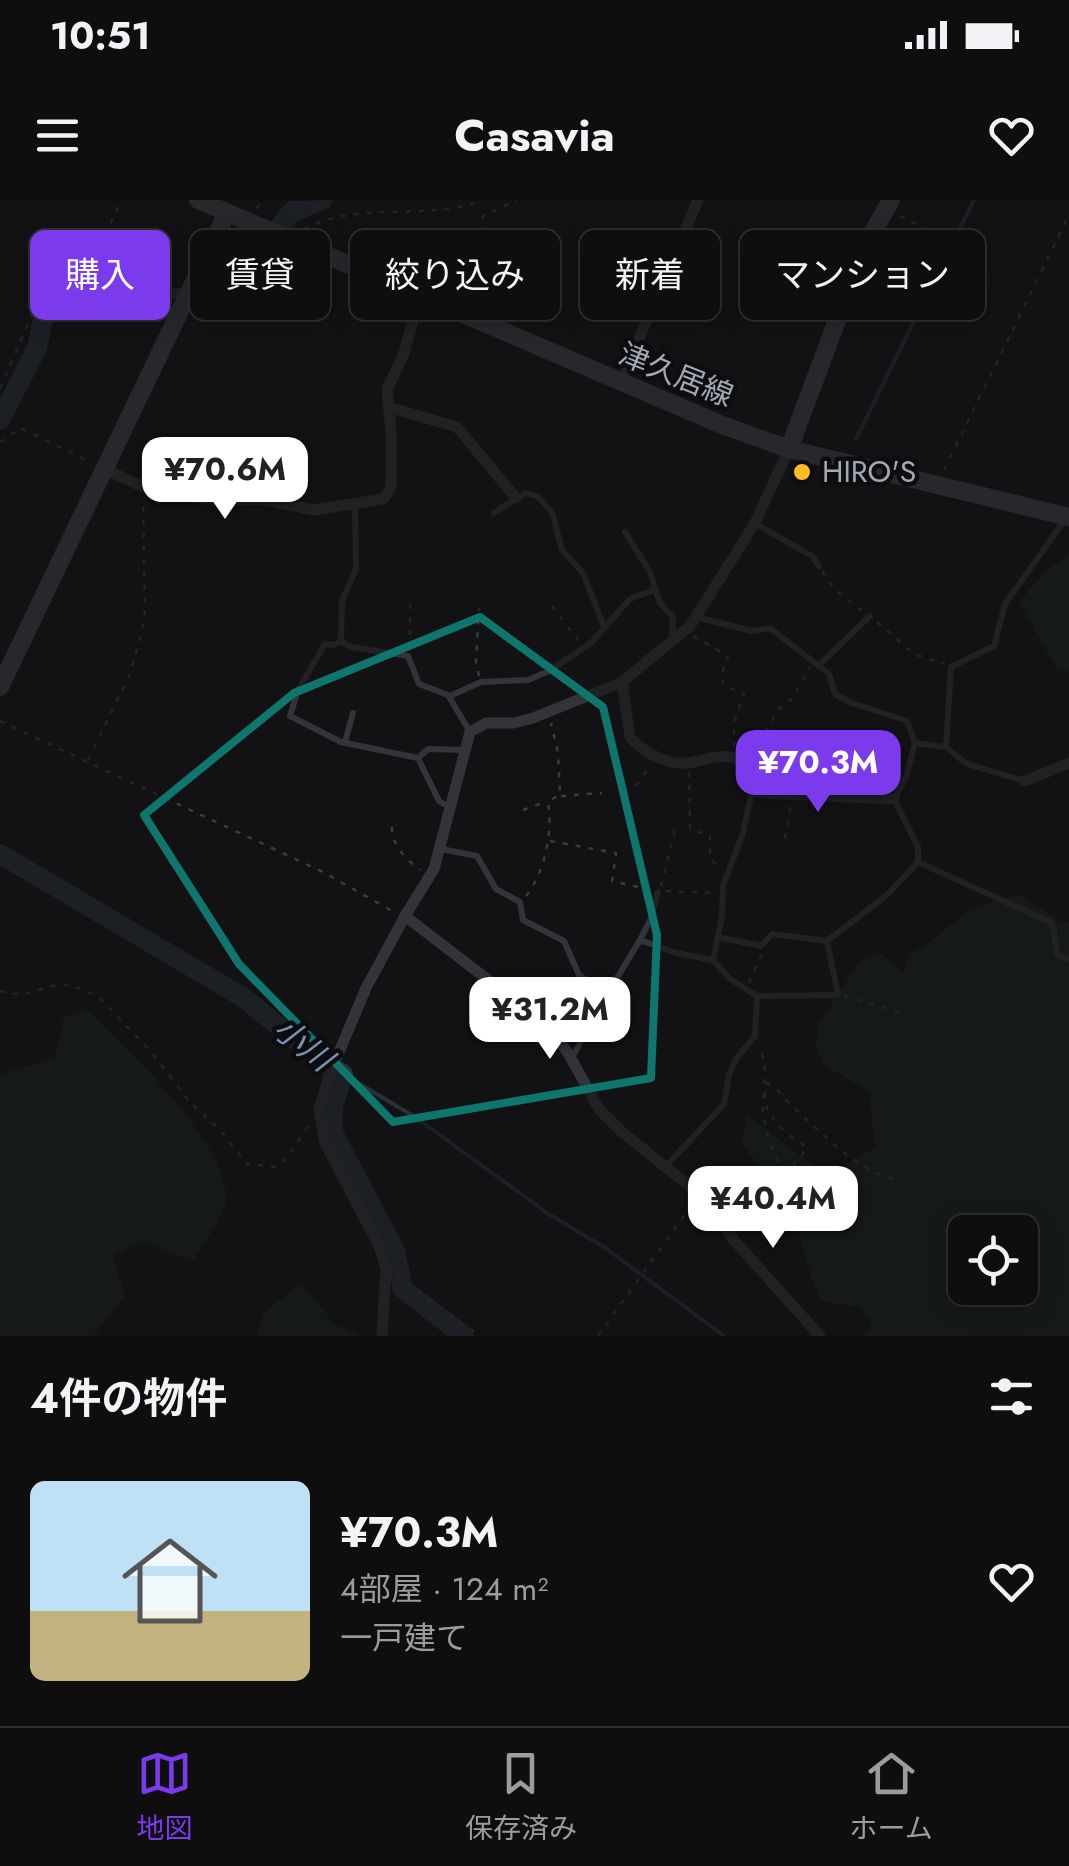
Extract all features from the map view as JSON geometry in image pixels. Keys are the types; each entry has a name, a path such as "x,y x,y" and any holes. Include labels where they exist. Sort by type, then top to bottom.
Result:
{"main road":[{"name":"津久居線","path":"198,200 223,220 247,222 264,230"},
{"path":"789,449 864,248 888,204"},
{"path":"0,687 223,220"},
{"name":"津久居線","path":"476,320 789,449 1068,516"}],"street":[{"path":"620,382 698,200"},
{"path":"106,469 143,487 218,502 260,498 305,509 384,499 391,488 388,383 403,356 413,320"},
{"path":"388,406 458,427 516,498"},
{"path":"382,1336 386,1269 379,1246 325,1143 319,1110 366,988 441,850 448,807 470,732 486,723 514,723 622,682 686,629 755,523 789,449"},
{"path":"622,682 630,738 655,756 686,764 712,756 733,758 746,764 752,791 894,800"},
{"path":"1025,781 1069,764"},
{"path":"404,917 548,1026 599,1109 669,1163 700,1194 732,1238 820,1336"}],"lane":[{"path":"494,514 516,498 532,493 552,512 562,550 584,573 604,626"},
{"path":"341,641 344,596 356,569 355,505"},
{"path":"946,747 951,667 994,646 1004,604 1068,516"},
{"path":"755,523 812,556 819,566"},
{"path":"625,532 650,572 660,602 673,617 672,640"},
{"path":"450,696 482,682 528,680 584,648 630,599 654,590"},
{"path":"816,665 839,650 870,616"},
{"path":"696,618 752,631 770,628 829,674 835,694 852,704 906,721 914,744 906,776 894,800 918,847 918,862 886,895 827,941 772,934 761,946 718,938"},
{"path":"341,641 351,647 410,658 420,684 450,696 470,732"},
{"path":"341,641 325,644 298,690 290,713 314,730 345,742 418,758"},
{"path":"345,742 353,713"},
{"path":"914,744 946,747 967,764 1025,781"},
{"path":"418,758 428,749 464,750"},
{"path":"418,758 438,802 448,807"},
{"path":"713,960 727,871 743,833 752,791"},
{"path":"441,850 477,856 496,889 520,902 523,920 564,941 579,975 603,992"},
{"path":"918,862 1050,922 1054,950 1060,958 1069,959"},
{"path":"571,1058 586,1035 589,1017 603,992 617,978 652,918 659,891"},
{"path":"640,940 676,953 713,960 724,974 757,996 838,996 827,941"},
{"path":"669,1163 719,1112 726,1099 728,1075 736,1058 755,1036 757,996"}],"path":[{"path":"0,389 33,312 53,292 86,278 122,200"},
{"path":"304,230 322,221 356,214 434,211 484,200"},
{"path":"482,230 483,216 517,200"},
{"path":"888,204 932,230"},
{"path":"937,485 1069,216"},
{"path":"0,442 21,428 106,469"},
{"path":"87,762 131,672 142,630 143,487"},
{"path":"819,566 835,590 914,654 951,667"},
{"path":"410,604 410,658"},
{"path":"552,606 584,648"},
{"path":"480,608 476,662 482,682"},
{"path":"686,629 700,642 728,656 723,685 744,694 734,723 733,758"},
{"path":"746,764 760,748 780,707 792,700 806,670 816,665"},
{"path":"546,712 555,734 560,794"},
{"path":"0,721 323,872 404,917"},
{"path":"636,786 655,756"},
{"path":"686,764 690,828 710,836 712,863 727,871"},
{"path":"523,810 560,794 602,794"},
{"path":"520,902 533,888 550,842 548,802"},
{"path":"785,838 789,808 798,803"},
{"path":"392,827 392,836 405,857 430,876"},
{"path":"659,891 675,829"},
{"path":"550,842 616,853 612,881 659,891 722,894"},
{"path":"747,990 762,953"},
{"path":"0,991 21,996 64,985 80,987 98,996 247,1164 266,1168 283,1163 319,1110"},
{"path":"838,996 899,1012"},
{"path":"755,1036 764,1059 766,1128 784,1174"},
{"path":"765,1082 869,1171 900,1181"},
{"path":"669,1163 708,1180 784,1174 796,1166 807,1148 772,1118 764,1093"},
{"path":"598,1336 700,1194"},
{"path":"397,1276 480,1336"}],"highlighted area":[{"path":"480,617 603,707 657,935 651,1078 393,1122 239,964 144,815 294,693"}],"shaded area":[{"path":"333,200 330,207 298,221 289,230 266,230 289,201"},
{"path":"190,286 190,296 170,298 170,288"},
{"path":"1069,554 1069,672 1057,669 1019,602 1046,571"},
{"path":"1017,894 1062,922 1069,922 1069,1336 864,1336 872,1325 861,1307 823,1302 813,1283 792,1210 742,1144 746,1114 828,1177 875,1147 869,1091 824,1065 816,1047 818,1025 861,959 881,953 903,973 910,954 969,910"},
{"path":"88,1010 151,1074 198,1131 225,1186 224,1208 193,1261 143,1242 113,1256 125,1296 93,1336 0,1336 0,1074 55,1058 64,1016"},
{"path":"299,1284 334,1324 360,1336 256,1336 264,1313"}],"waterway":[{"path":"856,439 974,200"},
{"name":"小川","path":"0,420 37,348 43,320"},
{"name":"小川","path":"0,854 244,998 325,1064 343,1074 333,1107 333,1133 395,1251 403,1289 464,1336"},
{"path":"343,1074 415,1117 550,1215 604,1247 724,1336"}],"place":[{"name":"HIRO'S","path":"802,472"}]}
